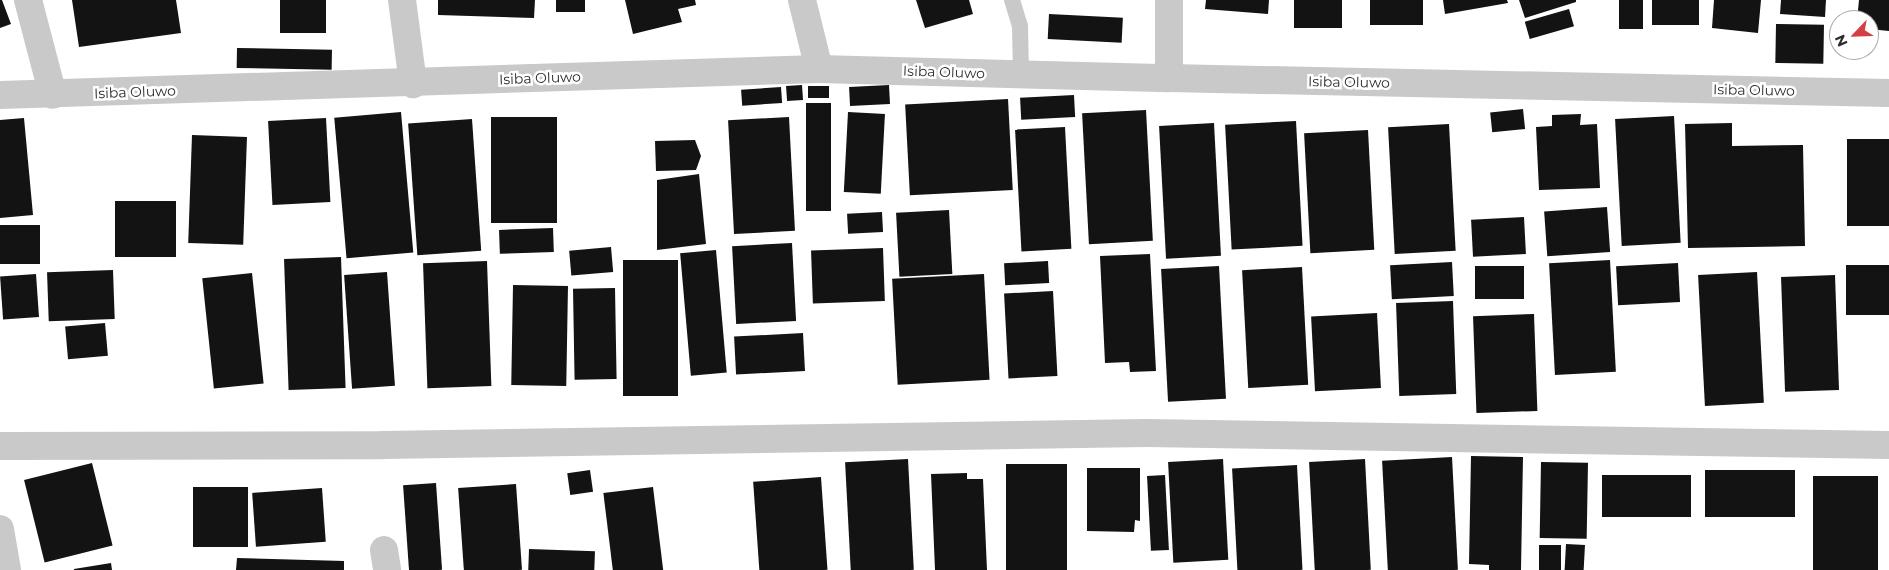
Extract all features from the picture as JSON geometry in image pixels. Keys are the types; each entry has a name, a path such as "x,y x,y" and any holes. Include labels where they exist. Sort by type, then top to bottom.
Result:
{"street":[{"path":"28,0 53,95"},
{"path":"402,0 413,84"},
{"path":"802,0 819,69"},
{"path":"1169,0 1169,78"},
{"name":"Isiba Oluwo","path":"0,95 413,84 739,70 819,69 1889,93"},
{"path":"0,446 383,445 1146,433 1889,445"},
{"path":"0,529 7,570"}],"lane":[{"path":"1012,0 1020,26 1022,74"}],"building":[{"path":"0,0 2,0 11,24 0,28"},
{"path":"72,0 176,0 181,33 79,47"},
{"path":"280,0 326,0 326,33 280,33"},
{"path":"438,0 535,0 534,18 438,15"},
{"path":"556,0 585,0 585,12 556,12"},
{"path":"625,0 695,0 696,5 678,9 682,22 633,34"},
{"path":"916,0 969,0 973,14 925,28"},
{"path":"1206,0 1269,0 1268,14 1205,9"},
{"path":"1294,0 1342,0 1342,28 1294,28"},
{"path":"1370,0 1423,0 1423,25 1370,25"},
{"path":"1443,0 1507,0 1508,3 1445,14"},
{"path":"1519,0 1576,0 1576,2 1525,18"},
{"path":"1619,0 1643,0 1643,29 1619,29"},
{"path":"1652,0 1699,0 1699,25 1652,25"},
{"path":"1714,0 1761,0 1758,33 1712,28"},
{"path":"1781,0 1826,0 1825,17 1780,14"},
{"path":"1859,0 1889,0 1889,31 1879,30 1879,10 1858,10"},
{"path":"1569,9 1574,26 1530,39 1525,22"},
{"path":"1049,14 1123,18 1122,43 1048,39"},
{"path":"1776,24 1824,25 1823,64 1775,63"},
{"path":"237,48 332,50 332,70 237,68"},
{"path":"802,85 803,100 787,101 786,86"},
{"path":"889,85 890,104 850,106 849,87"},
{"path":"808,86 829,86 829,98 808,98"},
{"path":"781,87 782,103 742,106 741,90"},
{"path":"1074,95 1075,117 1021,120 1020,98"},
{"path":"1008,99 1013,190 910,195 905,104"},
{"path":"806,103 831,103 831,211 806,211"},
{"path":"1523,109 1525,129 1492,132 1490,112"},
{"path":"1146,110 1153,241 1089,244 1082,113"},
{"path":"401,112 413,252 347,258 334,118"},
{"path":"848,112 885,114 881,194 844,192"},
{"path":"1581,114 1580,125 1597,124 1600,188 1539,190 1536,127 1552,126 1552,115"},
{"path":"1674,116 1681,243 1622,246 1615,119"},
{"path":"491,117 557,117 557,223 491,223"},
{"path":"789,117 795,231 734,234 728,120"},
{"path":"24,118 33,215 0,218 0,120"},
{"path":"326,118 330,202 272,205 268,121"},
{"path":"472,119 481,251 417,255 408,123"},
{"path":"1296,121 1303,246 1232,250 1225,125"},
{"path":"1214,123 1221,256 1166,259 1159,126"},
{"path":"1732,123 1732,146 1803,145 1805,246 1688,248 1685,124"},
{"path":"1449,124 1456,251 1395,254 1388,127"},
{"path":"1065,127 1071,249 1021,251 1015,130"},
{"path":"1368,130 1374,250 1310,253 1304,133"},
{"path":"192,135 247,137 243,245 188,243"},
{"path":"1847,139 1889,139 1889,226 1847,226"},
{"path":"695,140 701,156 696,170 656,171 655,141"},
{"path":"699,174 706,244 657,250 657,180"},
{"path":"115,201 176,201 176,257 115,257"},
{"path":"1607,207 1610,252 1547,256 1544,211"},
{"path":"949,210 952,274 899,277 896,213"},
{"path":"882,212 883,232 848,234 847,214"},
{"path":"1524,217 1526,254 1473,257 1471,220"},
{"path":"0,225 40,225 40,264 0,264"},
{"path":"553,228 554,252 500,254 499,230"},
{"path":"792,243 796,321 736,324 732,246"},
{"path":"611,247 613,272 571,276 569,251"},
{"path":"883,248 885,301 813,303 811,251"},
{"path":"716,250 727,373 691,376 680,253"},
{"path":"1150,254 1156,371 1130,372 1129,362 1105,363 1100,256"},
{"path":"341,257 346,388 289,390 284,259"},
{"path":"623,260 678,260 678,396 623,396"},
{"path":"1610,260 1616,372 1555,375 1549,263"},
{"path":"487,261 491,386 427,388 423,263"},
{"path":"1048,261 1049,283 1005,285 1004,263"},
{"path":"1452,262 1454,296 1392,299 1390,265"},
{"path":"1678,263 1680,302 1618,305 1616,266"},
{"path":"1846,265 1889,265 1889,315 1846,315"},
{"path":"1219,266 1226,399 1168,402 1161,269"},
{"path":"1475,266 1524,266 1524,299 1475,299"},
{"path":"1302,267 1308,385 1248,388 1242,270"},
{"path":"113,270 115,319 49,321 47,272"},
{"path":"387,272 395,386 352,389 344,275"},
{"path":"1757,272 1764,403 1705,406 1698,275"},
{"path":"252,273 264,383 214,389 202,278"},
{"path":"36,274 39,317 3,319 0,277"},
{"path":"984,274 990,380 898,385 892,279"},
{"path":"1835,275 1839,390 1785,392 1781,277"},
{"path":"513,285 568,286 566,386 511,385"},
{"path":"615,288 617,379 575,380 573,289"},
{"path":"1053,291 1057,376 1009,378 1004,294"},
{"path":"1453,301 1456,394 1399,396 1396,303"},
{"path":"1377,313 1381,388 1315,391 1311,316"},
{"path":"1534,314 1537,411 1476,413 1473,316"},
{"path":"105,323 108,356 68,359 65,326"},
{"path":"803,333 805,371 736,375 734,337"},
{"path":"1471,456 1523,457 1521,570 1489,570 1489,565 1469,564"},
{"path":"1452,457 1458,570 1388,570 1382,461"},
{"path":"908,459 914,570 851,570 845,462"},
{"path":"1223,459 1228,560 1173,563 1168,462"},
{"path":"1365,459 1371,570 1315,570 1309,462"},
{"path":"1541,462 1588,463 1587,539 1540,538"},
{"path":"92,463 113,545 45,562 24,480"},
{"path":"1006,464 1067,464 1067,570 1006,570"},
{"path":"1297,465 1302,570 1237,570 1232,468"},
{"path":"1087,468 1140,468 1140,521 1135,520 1134,532 1087,531"},
{"path":"590,470 593,492 570,495 567,473"},
{"path":"1705,470 1795,470 1795,517 1705,517"},
{"path":"967,473 967,479 983,479 987,570 935,570 931,474"},
{"path":"1165,475 1169,550 1151,551 1147,476"},
{"path":"1602,475 1691,475 1691,517 1602,517"},
{"path":"1813,476 1878,476 1878,570 1813,570"},
{"path":"821,477 827,570 759,570 753,482"},
{"path":"436,483 442,570 409,570 403,485"},
{"path":"516,484 522,570 464,570 458,488"},
{"path":"193,487 248,487 248,547 193,547"},
{"path":"653,487 663,570 613,570 603,493"},
{"path":"322,488 326,542 256,547 252,493"},
{"path":"1566,544 1585,545 1584,570 1565,570"},
{"path":"1539,545 1561,545 1561,570 1539,570"},
{"path":"529,549 595,551 594,570 528,570"},
{"path":"237,558 344,561 344,570 236,570"},
{"path":"111,563 112,570 74,570 74,569"}]}
